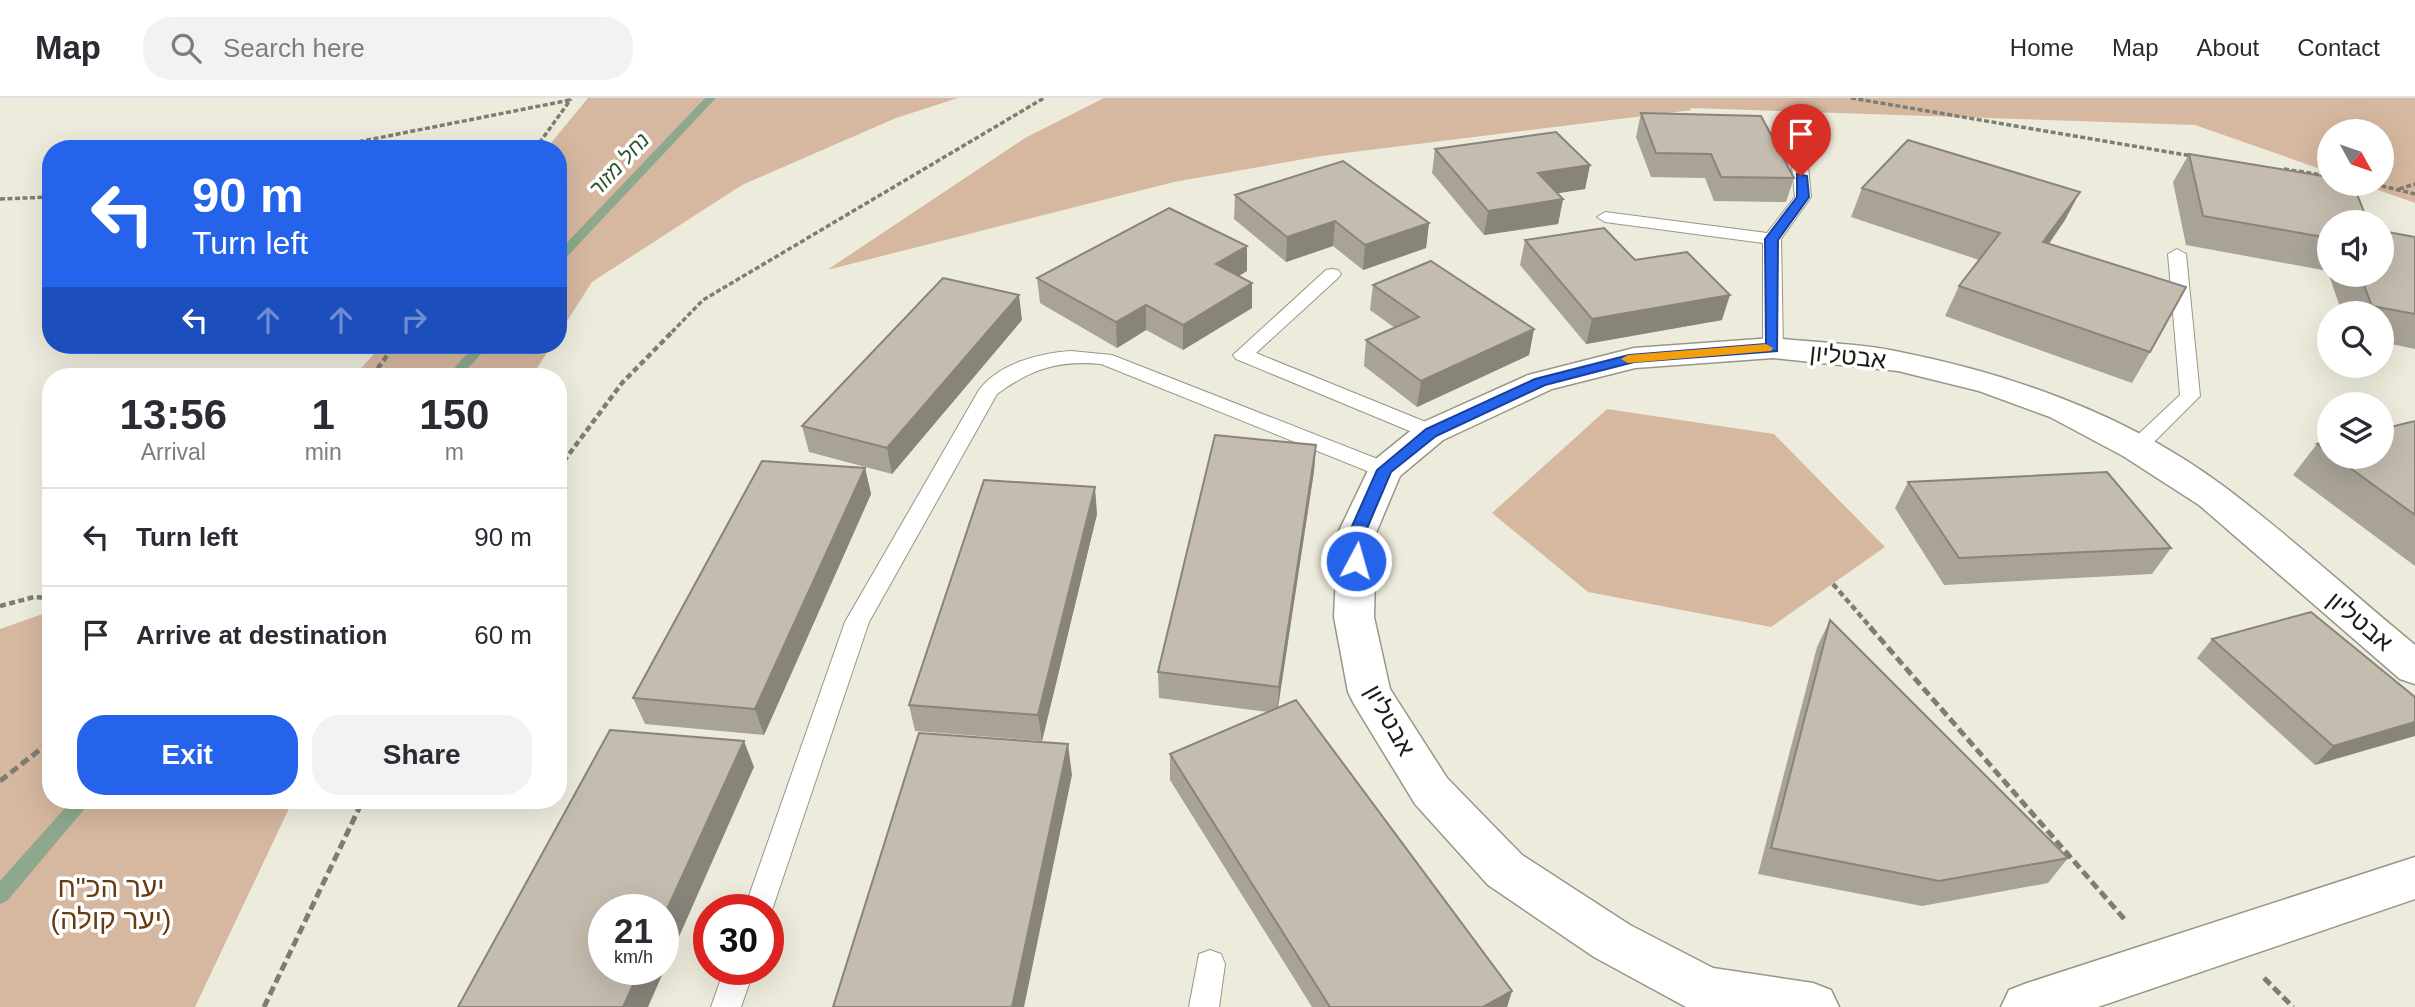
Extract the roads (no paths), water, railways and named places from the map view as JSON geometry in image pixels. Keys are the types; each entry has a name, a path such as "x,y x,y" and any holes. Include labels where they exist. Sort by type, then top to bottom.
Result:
{"street":[{"name":"אבטליון","path":"1814,1007 1705,999 1505,870 1431,791 1369,692 1354,617 1357,533 1385,470 1431,432 1540,382 1634,358 1773,348 1898,361 1991,384 2062,410 2136,448 2212,496 2415,667"},
{"path":"2027,1007 2415,878"}],"lane":[{"path":"1773,348 1772,239 1803,197 1799,156"},
{"path":"1605,217 1772,239"},
{"path":"2136,448 2190,396 2176,254"},
{"path":"1332,274 1243,355 1431,432"},
{"path":"764,894 857,622 989,390 1013,371 1045,358 1073,355 1105,359 1385,470"},
{"path":"1204,1007 1210,964"},
{"path":"726,1007 734,985"}],"waterway":[{"name":"נחל מזור","path":"567,250 711,98"},
{"name":"נחל מזור","path":"461,368 474,354"},
{"name":"נחל מזור","path":"0,895 75,809"}],"park label":[{"name":"יער הכ\"ח (יער קולה)","path":"111,903"}]}
